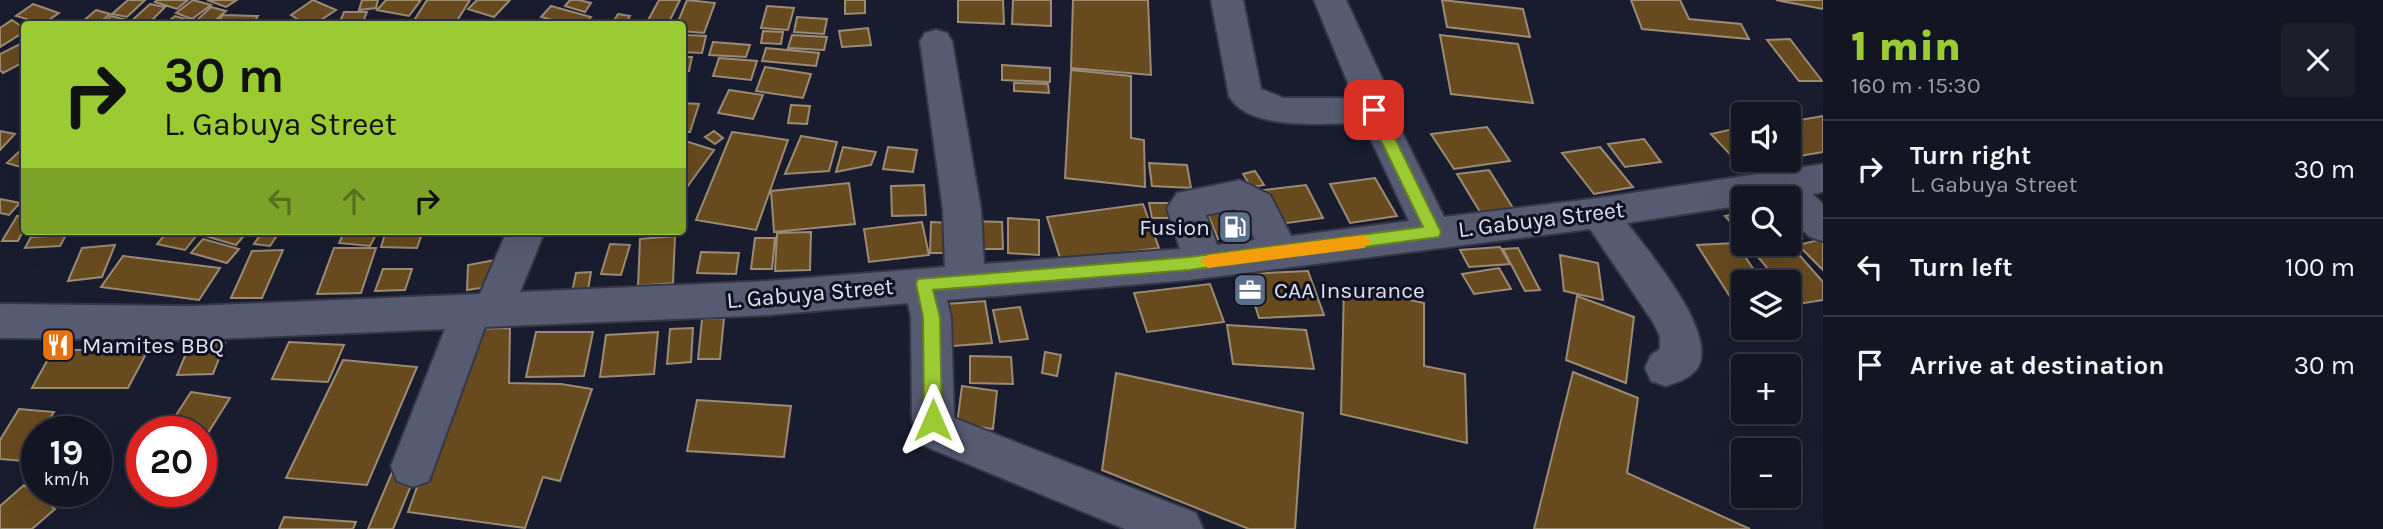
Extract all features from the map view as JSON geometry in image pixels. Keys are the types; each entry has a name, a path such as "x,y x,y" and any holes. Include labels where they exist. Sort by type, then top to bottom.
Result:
{"street":[{"path":"1227,0 1246,96 1280,111 1374,110"},
{"path":"1330,0 1369,87 1374,110 1433,232"},
{"path":"936,41 962,210 965,281"},
{"name":"L. Gabuya Street","path":"0,321 193,323 768,298 1203,262 1599,213 1823,178"},
{"path":"1778,185 1823,226"},
{"path":"1203,262 1185,208 1190,202 1240,194 1257,205 1280,253"},
{"path":"1599,213 1668,311 1680,336 1681,358 1666,368"},
{"path":"413,466 481,311 524,235"},
{"path":"924,284 931,317 933,420 937,431 1180,529"}],"building":[{"path":"128,0 145,0 127,17 112,14"},
{"path":"188,0 177,9 155,2"},
{"path":"193,0 211,5 192,19 176,13"},
{"path":"207,0 237,0 226,7"},
{"path":"313,0 336,10 320,21 300,21 291,15"},
{"path":"362,0 378,0 376,8 359,10"},
{"path":"386,0 421,0 409,16 377,10"},
{"path":"427,0 470,0 457,21 414,21"},
{"path":"477,0 510,0 494,17 468,9"},
{"path":"570,0 591,3 585,12 565,6"},
{"path":"659,0 680,0 670,21 648,21"},
{"path":"687,0 715,3 704,33 686,31 686,21 678,21"},
{"path":"845,0 865,0 865,13 845,14"},
{"path":"958,0 1003,0 1004,24 958,22"},
{"path":"1013,0 1051,0 1051,26 1012,24"},
{"path":"1073,0 1148,0 1151,75 1071,68"},
{"path":"1442,0 1523,9 1530,37 1447,27"},
{"path":"1631,0 1680,0 1689,19 1741,24 1749,39 1642,29"},
{"path":"1776,0 1823,0 1823,9"},
{"path":"33,4 59,13 47,21 33,21 16,16"},
{"path":"150,4 165,7 151,21 131,21"},
{"path":"551,6 591,17 588,21 556,21 541,17"},
{"path":"767,6 794,8 788,30 761,28"},
{"path":"211,7 226,11 214,21 196,21"},
{"path":"96,10 110,14 102,21 83,21"},
{"path":"344,12 367,12 363,21 340,21"},
{"path":"618,14 630,16 627,21 614,21"},
{"path":"223,15 258,16 255,21 218,21"},
{"path":"111,16 127,20 126,21 105,21"},
{"path":"175,16 192,21 169,21"},
{"path":"797,17 827,19 824,34 794,32"},
{"path":"12,20 21,26 21,34 0,47 0,28"},
{"path":"868,28 871,45 842,47 839,31"},
{"path":"763,31 783,32 781,44 761,43"},
{"path":"686,35 706,36 702,53 686,52"},
{"path":"792,35 827,37 824,50 788,48"},
{"path":"1440,35 1518,44 1533,103 1451,94"},
{"path":"1790,39 1822,81 1799,81 1767,40"},
{"path":"713,42 750,45 746,57 709,55"},
{"path":"21,44 21,64 3,73 0,70 0,54"},
{"path":"766,48 819,53 816,66 762,61"},
{"path":"686,57 692,57 689,71 686,71"},
{"path":"719,58 757,61 751,80 713,76"},
{"path":"1002,65 1050,68 1050,82 1002,80"},
{"path":"765,67 811,74 803,98 756,91"},
{"path":"1071,70 1131,76 1131,138 1144,140 1145,187 1065,178"},
{"path":"1014,83 1048,84 1049,93 1014,91"},
{"path":"729,90 763,95 753,119 718,113"},
{"path":"686,103 699,104 690,132 686,132"},
{"path":"791,105 810,106 807,124 788,123"},
{"path":"1823,116 1823,152 1801,156 1801,120"},
{"path":"1487,127 1510,161 1454,169 1431,134"},
{"path":"1731,129 1731,155 1711,134"},
{"path":"0,131 15,134 0,150"},
{"path":"714,131 723,138 715,144 705,137"},
{"path":"732,132 788,140 756,230 696,220"},
{"path":"801,136 837,142 829,171 785,174"},
{"path":"1644,139 1661,162 1625,167 1608,144"},
{"path":"686,141 714,150 686,188"},
{"path":"843,147 876,152 871,165 836,172"},
{"path":"888,147 917,150 913,172 883,169"},
{"path":"1600,147 1633,187 1594,194 1562,153"},
{"path":"21,150 21,167 7,163"},
{"path":"1149,163 1187,165 1191,188 1152,186"},
{"path":"1489,170 1513,208 1480,212 1457,174"},
{"path":"1255,171 1264,185 1251,187 1243,174"},
{"path":"1375,178 1397,216 1350,223 1330,184"},
{"path":"849,183 855,224 774,232 771,191"},
{"path":"924,185 926,215 892,216 891,186"},
{"path":"1306,185 1323,218 1280,224 1264,190"},
{"path":"0,199 20,203 9,215 0,213"},
{"path":"1149,203 1168,203 1171,218 1152,218"},
{"path":"1143,204 1159,248 1061,261 1047,217"},
{"name":"Fusion","path":"1246,204 1259,233 1218,239 1206,209"},
{"path":"17,216 21,216 21,235 18,241 2,241"},
{"path":"1008,218 1039,220 1039,255 1008,253"},
{"path":"969,221 1002,222 1003,249 970,249"},
{"path":"922,222 929,255 869,262 864,229"},
{"path":"931,222 952,223 953,253 930,253"},
{"path":"811,232 810,270 775,271 777,233"},
{"path":"66,235 60,246 25,248 31,237"},
{"path":"165,235 197,235 185,250 157,244"},
{"path":"202,235 245,235 236,245"},
{"path":"260,235 277,235 270,246 254,244"},
{"path":"343,235 376,235 370,246 339,243"},
{"path":"385,235 422,235 417,248 381,247"},
{"path":"675,236 673,283 638,286 640,239"},
{"path":"755,238 775,238 772,269 751,269"},
{"path":"203,239 239,249 227,263 191,253"},
{"path":"1823,239 1823,270 1801,248 1801,244"},
{"path":"1731,243 1731,256 1745,256 1754,270 1731,270 1731,298 1697,245"},
{"path":"610,244 630,245 621,275 601,274"},
{"path":"115,245 102,277 68,281 82,248"},
{"path":"1500,247 1510,264 1469,267 1460,250"},
{"path":"334,248 376,248 361,293 317,294"},
{"path":"1518,248 1540,290 1525,291 1503,249"},
{"path":"283,250 262,298 231,298 252,251"},
{"path":"701,252 739,253 736,274 697,273"},
{"path":"1560,255 1598,263 1603,300 1564,291"},
{"path":"123,256 220,268 199,300 101,287"},
{"path":"1757,256 1800,256 1823,282 1823,300 1801,304 1801,270 1769,270"},
{"path":"495,260 494,286 467,290 468,265"},
{"path":"1499,268 1511,289 1474,294 1462,274"},
{"path":"383,269 412,269 405,290 375,291"},
{"path":"1308,271 1324,315 1259,318 1245,274"},
{"path":"591,272 586,301 570,302 576,273"},
{"path":"1210,284 1224,322 1147,332 1134,293"},
{"path":"1344,286 1424,303 1424,366 1465,374 1467,443 1341,414"},
{"path":"1577,296 1634,317 1626,383 1566,360"},
{"path":"985,301 992,343 953,346 947,304"},
{"path":"1020,307 1028,339 1000,342 993,310"},
{"path":"724,318 720,359 698,359 702,319"},
{"path":"1227,325 1306,330 1314,369 1233,364"},
{"path":"510,328 509,383 561,384 592,389 560,481 543,477 525,528 408,512 474,329"},
{"path":"693,328 691,362 667,364 670,329"},
{"path":"536,332 593,332 584,376 526,377"},
{"path":"658,332 654,374 600,377 606,335"},
{"path":"289,342 344,345 328,382 272,379"},
{"path":"225,343 213,374 177,375 190,344"},
{"path":"53,350 148,350 128,388 32,388"},
{"path":"1045,352 1061,355 1057,376 1042,373"},
{"path":"970,356 1011,357 1013,384 970,383"},
{"path":"343,360 417,367 367,485 286,478"},
{"path":"1573,372 1638,398 1627,473 1750,529 1534,529"},
{"path":"1116,373 1303,413 1295,529 1249,529 1102,470"},
{"path":"962,386 997,391 993,429 957,424"},
{"path":"191,392 230,398 217,419 217,416 175,416"},
{"path":"697,400 791,406 784,457 687,451"},
{"path":"19,409 54,412 51,416 21,416 21,461 0,459 0,440"},
{"path":"393,470 417,471 393,529 368,529"},
{"path":"21,488 21,507 55,509 32,529 0,529 0,506"},
{"path":"284,517 356,522 353,529 279,529"}],"slow traffic":[{"path":"1208,261 1364,241"}],"place":[{"name":"Fusion","path":"1235,227"},
{"name":"CAA Insurance","path":"1250,290"},
{"name":"Mamites BBQ","path":"58,345"}],"route":[{"path":"933,420 931,317 924,284 1189,264 1433,232 1374,110"}]}
